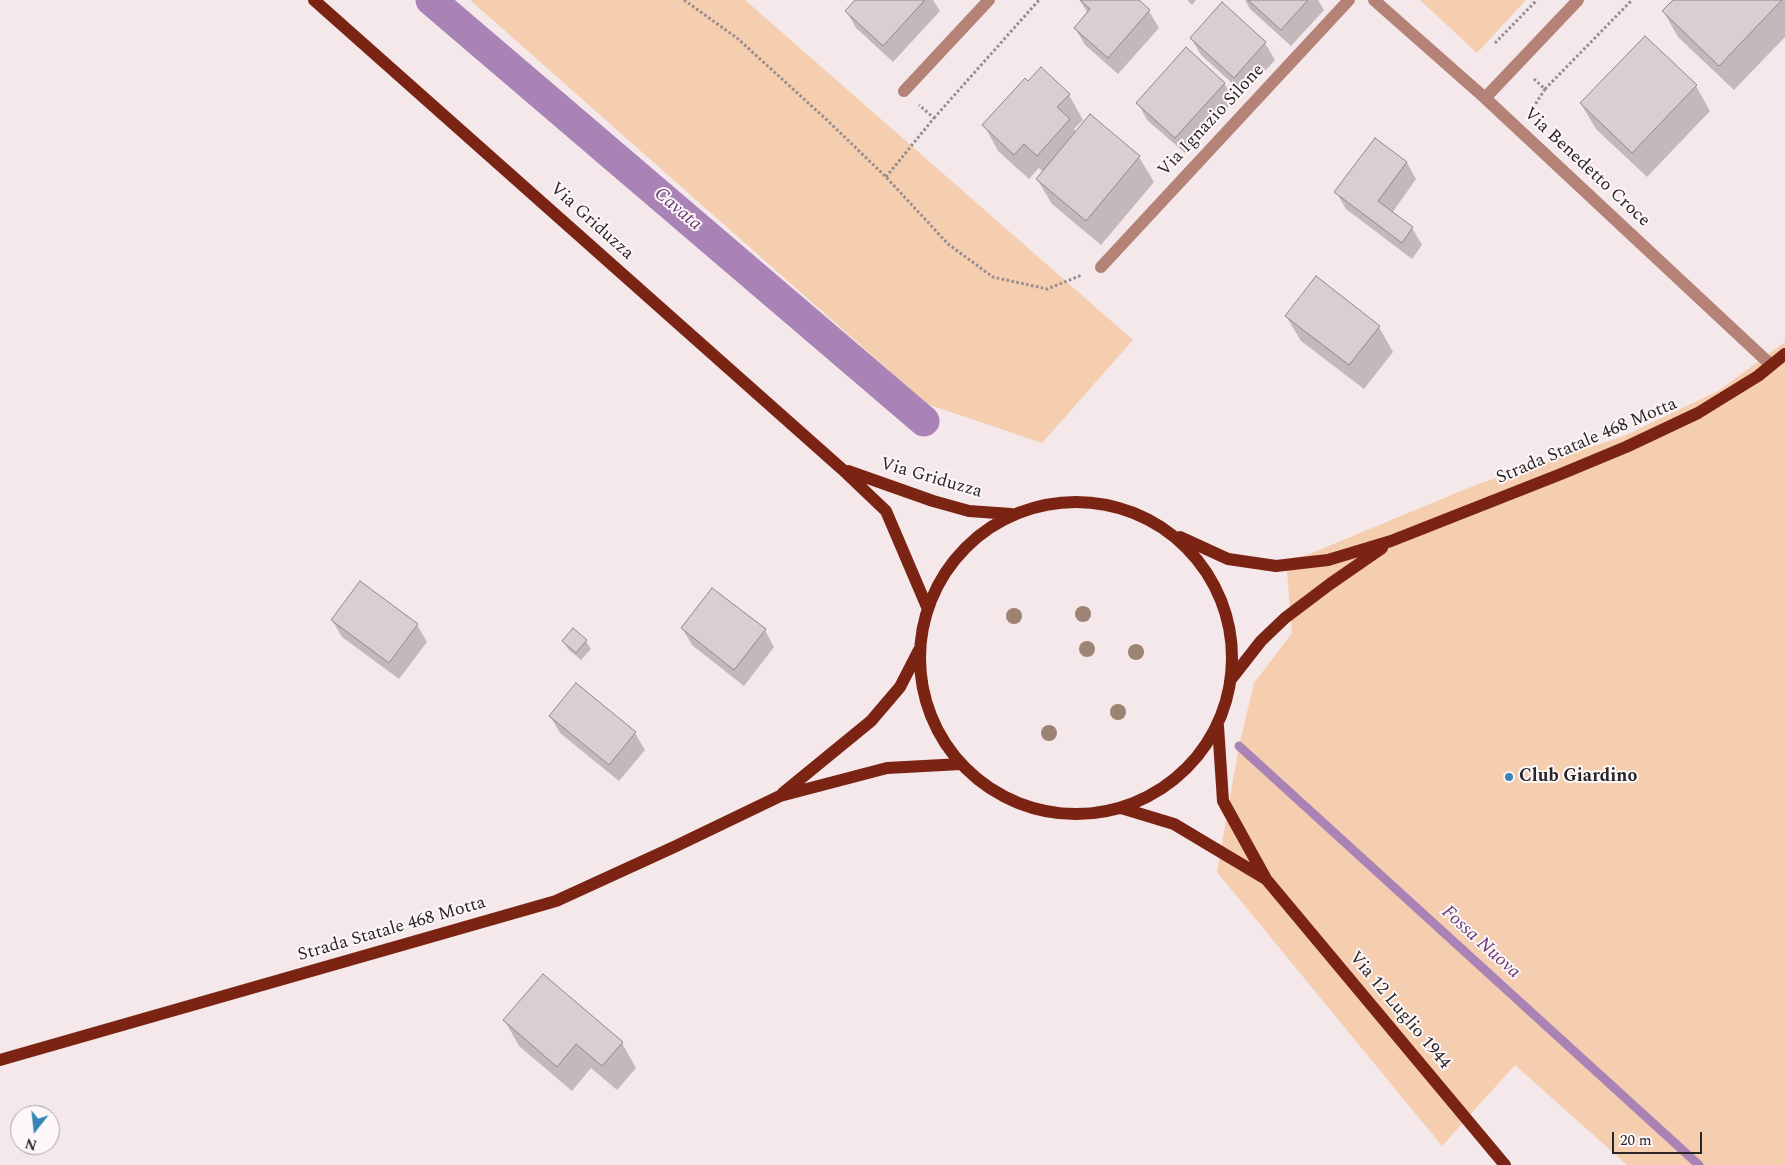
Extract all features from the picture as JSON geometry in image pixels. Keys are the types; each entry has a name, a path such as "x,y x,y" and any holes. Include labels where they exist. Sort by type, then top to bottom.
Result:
{"main road":[{"name":"Via Griduzza","path":"314,0 843,470 886,511 927,608"},
{"name":"Strada Statale 468 Motta","path":"1391,542 1561,474 1698,413 1758,376 1785,354"},
{"name":"Via Griduzza","path":"843,470 933,501 969,511 1011,514"},
{"path":"1173,534 1202,563 1222,599 1232,638 1232,678 1218,726 1201,753 1178,777 1151,796 1121,808 1078,814 1035,809 995,792 961,764 937,730 923,691 919,650 927,608 946,569 975,538 1011,514 1052,502 1095,502 1136,513 1173,534 1228,559 1276,566 1328,560 1391,542"},
{"path":"1232,678 1261,642 1285,618 1391,542"},
{"path":"780,796 871,721 900,687 919,650"},
{"path":"1218,726 1223,801 1266,879"},
{"path":"780,796 887,768 961,764"},
{"name":"Strada Statale 468 Motta","path":"0,1060 556,901 780,796"},
{"path":"1121,808 1174,824 1266,879"},
{"name":"Via 12 Luglio 1944","path":"1266,879 1505,1165"}],"street":[{"path":"904,91 989,0"},
{"name":"Via Ignazio Silone","path":"1101,267 1349,0"},
{"name":"Via Benedetto Croce","path":"1374,0 1485,98 1771,365"},
{"path":"1485,98 1578,0"}],"path":[{"path":"684,0 737,38 886,177 948,244 993,277 1047,289 1101,267"},
{"path":"886,177 934,118 1039,0"},
{"path":"1495,43 1538,0"},
{"path":"1533,108 1545,89 1632,0"},
{"path":"1532,78 1545,89"},
{"path":"904,91 934,118"}],"shaded area":[{"path":"470,0 745,0 1133,340 1042,443 927,404"},
{"path":"1420,0 1526,0 1477,53"},
{"name":"Club Giardino","path":"1785,342 1785,1165 1627,1165 1515,1065 1442,1146 1217,872 1239,746 1254,683 1292,633 1286,559 1307,555 1478,484 1624,436 1718,391"}],"building":[{"path":"855,0 925,0 883,46 845,11"},
{"path":"1080,0 1139,0 1150,10 1108,58 1074,28 1090,9"},
{"path":"1248,0 1308,0 1281,30"},
{"path":"1673,0 1782,0 1719,66 1662,11"},
{"path":"1222,2 1266,42 1234,78 1190,38"},
{"path":"1645,36 1697,85 1632,153 1580,103"},
{"path":"1186,47 1225,83 1175,138 1136,103"},
{"path":"1041,67 1070,94 1057,107 1070,119 1037,156 1024,144 1014,155 982,125 1025,78 1028,81"},
{"path":"1090,114 1140,156 1086,221 1036,179"},
{"path":"1375,138 1407,162 1378,201 1413,227 1402,243 1334,192"},
{"path":"1316,276 1380,326 1349,365 1285,316"},
{"path":"360,581 418,624 389,663 331,620"},
{"path":"712,588 766,629 734,670 681,628"},
{"path":"573,628 587,640 576,653 562,641"},
{"path":"576,683 636,732 609,765 549,716"},
{"path":"543,974 623,1042 602,1066 576,1044 557,1067 503,1020"}],"waterway":[{"name":"Cavata","path":"431,0 924,421"},
{"name":"Fossa Nuova","path":"1239,746 1699,1165"}],"place":[{"name":"Club Giardino","path":"1509,777"}]}
